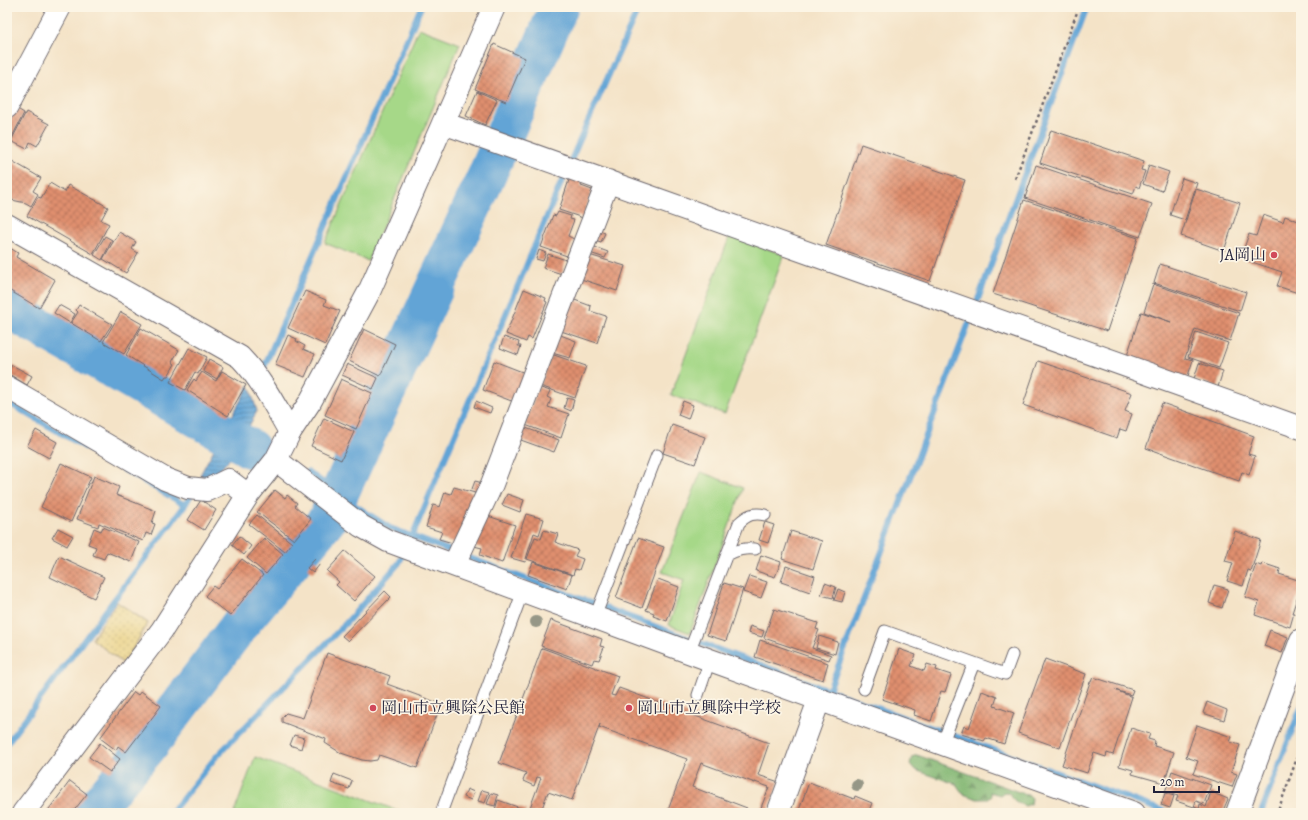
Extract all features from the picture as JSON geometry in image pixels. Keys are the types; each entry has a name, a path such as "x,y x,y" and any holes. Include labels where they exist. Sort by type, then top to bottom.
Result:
{"street":[{"path":"7,107 60,7"},
{"path":"23,813 162,630 248,495 276,460 290,432 310,402 369,292 494,7"},
{"path":"444,123 1301,428"},
{"path":"458,557 492,484 608,181"},
{"path":"7,225 240,357 258,378 290,432"},
{"path":"7,387 165,479 198,489 228,480 248,495"},
{"path":"276,460 361,526 388,541 405,547 458,557 523,591 598,609 692,644 710,660 819,700 945,737 1134,813"},
{"path":"1237,813 1301,640"},
{"path":"778,813 819,700"},
{"path":"7,804 16,813"}],"lane":[{"path":"598,609 657,455"},
{"path":"692,644 739,523 744,517 753,513 765,515"},
{"path":"727,555 738,549 755,548"},
{"path":"441,813 523,591"},
{"path":"864,689 885,631 1005,674 1012,656"},
{"path":"698,695 710,660"},
{"path":"945,737 974,663"}],"path":[{"path":"1015,179 1079,7"},
{"path":"1274,813 1275,810 1279,808 1301,747"}],"green space":[{"path":"419,28 460,44 368,261 325,243"},
{"path":"730,235 784,255 725,414 671,395"},
{"path":"701,472 743,488 690,633 669,625 684,580 662,572"},
{"path":"917,755 1030,796 1032,798 1031,804 1025,806 1022,805 1014,800 1009,793 1004,792 1000,795 990,792 991,796 988,799 977,799 963,794 956,784 915,770 910,764 912,757"},
{"path":"255,757 404,813 234,813"}],"sand":[{"path":"117,602 148,623 124,664 92,639"}],"water":[{"path":"249,385 257,411 246,432 255,444 249,455 235,452 215,476 209,478 200,475"}],"building":[{"path":"494,44 525,58 506,102 475,89"},
{"path":"477,91 497,100 485,125 466,116"},
{"path":"16,108 24,113 10,141 7,140 7,126"},
{"path":"26,112 49,124 37,146 30,142 27,149 11,141"},
{"path":"1051,130 1144,161 1141,170 1145,171 1139,188 1136,186 1133,194 1040,163"},
{"path":"861,144 965,180 930,281 826,245"},
{"path":"7,158 41,178 33,191 38,194 31,206 26,203 7,199"},
{"path":"1036,165 1152,204 1140,237 1025,198"},
{"path":"1149,165 1169,172 1162,191 1143,184"},
{"path":"570,177 583,181 581,186 592,190 583,218 559,210"},
{"path":"1182,178 1197,183 1185,220 1170,215"},
{"path":"50,183 65,192 68,185 108,207 101,220 109,224 93,254 27,216 38,197 41,198"},
{"path":"1196,189 1240,203 1224,251 1181,236"},
{"path":"1024,200 1138,238 1107,331 993,294"},
{"path":"558,212 571,216 570,219 574,220 568,236 574,239 567,256 541,247 553,215 556,216"},
{"name":"JA岡山","path":"1263,215 1283,222 1285,216 1301,222 1301,294 1277,286 1282,272 1246,260 1250,250 1244,248 1249,234 1256,236"},
{"path":"598,230 605,233 601,242 595,240"},
{"path":"119,232 136,242 132,249 138,253 126,273 103,259"},
{"path":"105,236 112,240 102,260 94,255"},
{"path":"7,246 18,253 16,257 55,280 39,308 7,289"},
{"path":"592,246 608,252 605,258 590,253"},
{"path":"539,250 546,253 543,261 536,259"},
{"path":"548,254 566,260 562,274 543,268"},
{"path":"589,255 625,266 617,291 581,279"},
{"path":"1160,264 1246,292 1240,311 1154,283"},
{"path":"1153,284 1239,313 1230,341 1195,329 1185,358 1193,360 1187,379 1126,359 1141,312 1171,322 1144,312"},
{"path":"524,289 546,298 545,301 547,302 532,339 528,337 526,342 506,334"},
{"path":"305,291 326,300 324,305 340,311 325,345 288,328"},
{"path":"572,299 591,306 590,311 606,316 597,343 561,331"},
{"path":"59,305 75,314 70,323 54,313"},
{"path":"79,305 112,324 101,341 71,323 78,312 76,310"},
{"path":"121,312 142,324 124,354 103,342"},
{"path":"141,328 179,350 172,362 175,364 168,376 164,379 126,355"},
{"path":"364,329 395,344 380,376 349,361"},
{"path":"1196,332 1228,343 1219,368 1188,357"},
{"path":"558,334 576,341 570,358 552,353"},
{"path":"288,335 297,339 296,341 305,346 303,349 315,354 305,377 275,365"},
{"path":"504,337 519,342 518,346 521,346 518,355 500,348"},
{"path":"189,348 207,357 198,374 195,372 185,390 170,382"},
{"path":"551,354 586,366 575,398 540,386"},
{"path":"209,359 223,367 217,379 203,371"},
{"path":"494,361 525,373 514,402 483,390"},
{"path":"1038,361 1132,393 1125,411 1132,414 1126,431 1120,429 1117,438 1023,405"},
{"path":"1199,363 1223,371 1218,387 1194,379"},
{"path":"347,364 378,378 373,389 342,375"},
{"path":"12,365 32,376 27,385 7,373"},
{"path":"222,371 246,385 228,416 187,390 194,379 196,381 202,372 216,381"},
{"path":"341,379 372,393 356,429 325,415"},
{"path":"538,387 550,391 547,397 551,399 548,407 569,414 561,438 525,425"},
{"path":"567,398 574,400 571,411 564,408"},
{"path":"476,401 492,408 490,413 474,407"},
{"path":"683,401 693,405 688,419 678,415"},
{"path":"1162,403 1254,436 1248,454 1255,456 1249,475 1242,472 1239,481 1146,448"},
{"path":"324,418 354,432 341,460 311,446"},
{"path":"672,425 705,437 695,464 663,453"},
{"path":"523,427 559,440 554,452 518,439"},
{"path":"36,430 57,442 49,458 27,446"},
{"path":"61,463 91,477 71,522 41,507"},
{"path":"94,476 119,487 116,495 156,511 152,523 155,524 151,535 146,533 143,541 99,523 98,527 77,519"},
{"path":"475,481 483,483 477,490 472,489"},
{"path":"454,487 475,493 464,530 456,544 439,539 442,532 426,527 433,505 440,507 445,492 451,494"},
{"path":"275,490 285,498 287,495 297,503 295,506 311,519 294,540 257,512"},
{"path":"507,494 524,500 520,512 502,505"},
{"path":"201,500 216,510 204,530 188,520"},
{"path":"526,514 544,519 539,535 534,533 525,562 511,558"},
{"path":"257,515 292,543 285,552 249,524"},
{"path":"485,515 515,525 502,563 480,555 482,548 474,546"},
{"path":"765,522 774,525 768,543 759,540"},
{"path":"103,527 139,542 131,562 107,552 104,559 93,555 96,547 88,544 94,528 101,531"},
{"path":"58,528 73,536 67,546 52,538"},
{"path":"544,530 558,534 555,542 578,550 575,556 583,559 579,570 575,569 573,575 527,559 535,537 541,539"},
{"path":"791,531 822,541 813,569 782,559"},
{"path":"1235,531 1261,540 1251,571 1248,570 1243,586 1227,581 1233,563 1225,561"},
{"path":"239,536 251,546 244,555 232,545"},
{"path":"264,538 283,554 266,574 247,558"},
{"path":"638,538 664,547 642,608 616,598"},
{"path":"345,551 375,576 354,601 336,585 339,582 327,571"},
{"path":"761,555 781,562 775,577 756,571"},
{"path":"59,556 104,577 94,598 50,577"},
{"path":"242,559 263,575 230,616 205,596 213,586 217,589"},
{"path":"315,559 320,564 313,573 307,568"},
{"path":"533,562 572,575 567,589 528,575"},
{"path":"1262,563 1280,569 1279,574 1301,581 1301,586 1292,613 1294,613 1290,627 1255,615 1259,602 1245,597 1256,564 1261,566"},
{"path":"786,566 815,576 810,592 781,582"},
{"path":"749,576 767,582 761,598 743,592"},
{"path":"658,579 679,587 667,621 653,616 654,613 646,610"},
{"path":"724,583 743,589 726,641 707,635"},
{"path":"825,583 836,587 833,598 821,595"},
{"path":"1214,585 1228,589 1222,608 1209,603"},
{"path":"838,589 845,592 842,602 834,600"},
{"path":"385,591 391,597 348,641 342,636"},
{"path":"774,609 818,623 816,629 819,630 812,648 831,655 829,660 764,638"},
{"path":"551,620 602,639 600,646 604,647 599,660 594,659 592,664 541,646"},
{"path":"750,626 764,631 762,637 748,633"},
{"path":"1270,630 1288,637 1282,653 1264,646"},
{"path":"819,636 838,642 835,654 816,648"},
{"path":"760,640 828,663 823,680 755,657"},
{"path":"542,648 618,676 611,695 615,696 619,688 769,743 758,775 779,782 767,813 759,813 769,787 701,763 692,787 747,808 745,813 667,813 687,759 599,727 600,724 572,800 548,792 541,811 547,813 528,813 541,778 537,777 534,786 523,781 526,773 499,763"},
{"path":"899,649 916,655 911,666 924,671 927,664 937,667 936,670 951,675 945,692 941,691 931,721 914,715 915,710 882,699"},
{"name":"岡山市立興除公民館","path":"327,653 390,676 387,684 441,704 417,768 379,755 377,760 370,761 341,753 325,743 326,739 282,722 282,717 286,713 303,718"},
{"path":"1045,659 1086,674 1060,748 1018,733"},
{"path":"1093,677 1133,690 1131,695 1115,690 1132,697 1113,755 1107,753 1106,757 1094,753 1087,773 1062,765"},
{"path":"141,691 161,706 126,752 118,746 116,750 100,738 134,692 138,695"},
{"path":"982,691 997,697 994,706 1014,713 1004,744 986,738 984,741 961,734 964,726 969,728"},
{"path":"1207,702 1227,710 1224,720 1203,713"},
{"path":"1197,725 1232,737 1230,742 1240,745 1231,772 1237,774 1232,787 1193,774 1198,761 1186,757"},
{"path":"1131,728 1150,734 1148,739 1155,741 1154,746 1174,752 1164,783 1132,774 1133,770 1119,766"},
{"path":"294,735 304,738 301,749 290,745"},
{"path":"100,743 120,759 110,772 89,757"},
{"path":"1172,771 1211,785 1204,804 1196,801 1194,807 1176,801 1178,796 1165,792"},
{"path":"334,774 352,781 349,789 331,783"},
{"path":"70,781 87,794 72,813 46,813"},
{"path":"809,782 854,799 855,796 872,803 868,813 798,813"},
{"path":"467,789 474,792 471,800 464,797"},
{"path":"482,790 489,792 485,803 478,801"},
{"path":"1211,792 1228,799 1222,813 1193,813 1195,807 1199,809 1200,804 1206,807"},
{"path":"491,793 498,795 495,806 487,804"},
{"path":"1165,793 1174,796 1170,808 1161,805"},
{"path":"498,800 526,810 525,813 494,813"}],"waterway":[{"path":"261,374 421,7"},
{"path":"91,813 147,748 245,618 327,520 487,175 559,7"},
{"path":"571,160 639,7"},
{"path":"977,302 1087,7"},
{"path":"7,122 13,111"},
{"path":"411,539 564,176"},
{"path":"7,308 251,449"},
{"path":"829,690 970,320"},
{"path":"7,402 185,505"},
{"path":"308,472 390,528 910,720 1169,813"},
{"path":"7,743 185,505 192,493"},
{"path":"171,813 215,758 346,623 399,563 405,551"},
{"path":"1261,813 1301,707"}],"place":[{"name":"JA岡山","path":"1274,255"},
{"name":"岡山市立興除公民館","path":"373,708"},
{"name":"岡山市立興除中学校","path":"629,708"}]}
